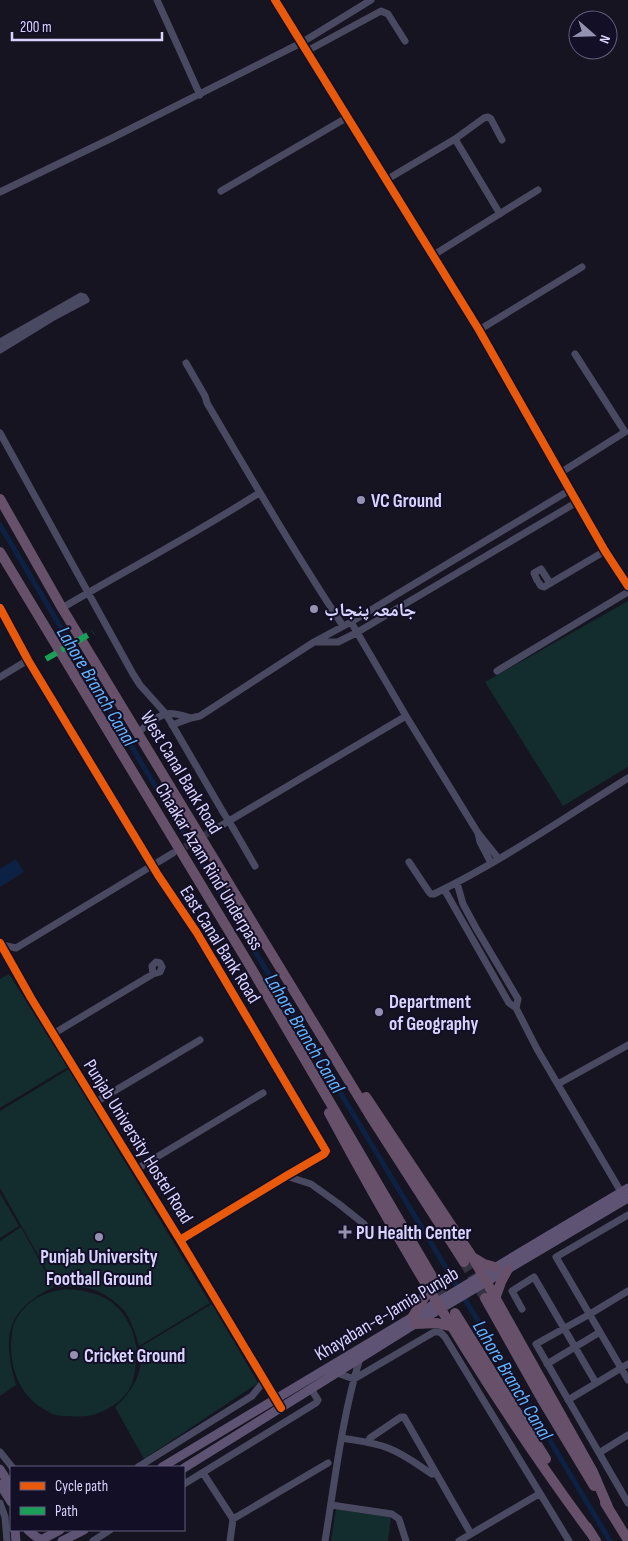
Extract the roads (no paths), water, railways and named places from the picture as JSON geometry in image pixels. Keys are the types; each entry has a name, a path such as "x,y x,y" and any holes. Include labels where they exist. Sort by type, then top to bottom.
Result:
{"highway":[{"name":"West Canal Bank Road","path":"0,499 62,608 337,1061 355,1081 468,1260 484,1278 490,1297 593,1472 608,1507 628,1540"},
{"name":"Chaakar Azam Rind Underpass","path":"0,552 316,1077 325,1105 358,1167 429,1281 440,1306 497,1399 593,1536"},
{"path":"468,1260 495,1267"},
{"path":"490,1297 508,1269"},
{"path":"429,1281 414,1320 437,1322 453,1327"},
{"path":"455,1314 593,1536"}],"main road":[{"name":"Khayaban-e-Jamia Punjab","path":"484,1278 495,1267 626,1194"},
{"name":"Khayaban-e-Jamia Punjab","path":"164,1466 440,1306 473,1284 508,1269 626,1194"},
{"name":"Khayaban-e-Jamia Punjab","path":"185,1467 337,1373 414,1320"},
{"path":"0,1469 10,1484"},
{"path":"0,1484 10,1501"},
{"path":"29,1531 41,1541 58,1531"},
{"path":"62,1541 82,1531"},
{"path":"73,1541 83,1531"}],"street":[{"path":"157,0 200,94"},
{"path":"275,0 479,330 560,473 628,586"},
{"path":"0,192 301,43 371,0"},
{"path":"307,51 381,11 388,14 405,41"},
{"path":"221,191 348,117"},
{"path":"386,180 455,139 484,118 488,117 491,119 502,140"},
{"path":"455,139 500,214"},
{"path":"432,256 538,190"},
{"path":"479,330 582,267"},
{"path":"0,342 81,296 86,300 52,318 0,350"},
{"path":"560,473 625,432 575,354"},
{"path":"186,363 207,403 290,545 343,626"},
{"name":"West Canal Bank Road","path":"0,433 132,674 166,714 254,866"},
{"path":"172,725 200,716 314,642 351,622 570,490"},
{"path":"62,608 119,574 179,542 259,493"},
{"path":"314,642 338,642 356,633 577,502"},
{"path":"550,583 541,569 534,573 538,582 543,587 554,582 606,551"},
{"path":"497,671 628,592"},
{"name":"East Canal Bank Road","path":"0,608 28,660 158,875 197,933 326,1151 324,1154 180,1240"},
{"path":"351,622 478,833 498,858"},
{"path":"0,677 28,660"},
{"path":"138,733 166,714 191,718"},
{"path":"212,831 406,716"},
{"path":"410,862 429,892 434,894 491,863 628,778"},
{"path":"478,833 480,842 491,863"},
{"path":"12,962 16,948 173,853"},
{"path":"457,883 463,904 518,998 516,1008"},
{"path":"444,889 509,1003 516,1008 558,1084 626,1194"},
{"path":"1,944 16,948"},
{"name":"Punjab University Hostel Road","path":"1,944 31,998 281,1408"},
{"path":"54,1034 153,974"},
{"path":"96,1102 200,1040"},
{"path":"558,1084 628,1044"},
{"path":"137,1169 264,1093"},
{"path":"286,1176 311,1184 364,1224"},
{"path":"628,1215 556,1257 628,1380"},
{"path":"522,1309 512,1291 534,1277 596,1383"},
{"path":"628,1291 536,1344 628,1503"},
{"path":"337,1373 354,1379 434,1332 440,1332 445,1337 569,1541"},
{"path":"547,1364 600,1332"},
{"path":"325,1541 342,1438 360,1358"},
{"path":"568,1400 628,1364"},
{"path":"140,1466 252,1396 265,1380"},
{"path":"185,1483 316,1403 318,1400 311,1389"},
{"path":"368,1442 370,1438 401,1417 404,1417 470,1534"},
{"path":"599,1453 628,1435"},
{"path":"342,1438 368,1442 398,1452 432,1474 436,1474"},
{"path":"0,1452 11,1466"},
{"path":"233,1519 328,1463"},
{"path":"203,1473 233,1519 230,1541"},
{"path":"459,1541 539,1494"},
{"path":"0,1504 5,1517 7,1541"},
{"path":"331,1505 392,1514 399,1519 406,1541"},
{"path":"93,1541 108,1531"}],"water":[{"path":"16,859 24,872 0,887 0,869"}],"waterway":[{"name":"Lahore Branch Canal","path":"0,525 610,1541"}],"tunnel":[{"path":"176,852 212,831"},
{"path":"464,1262 485,1298"},
{"path":"433,1278 449,1304"}],"place":[{"name":"VC Ground","path":"361,500"},
{"name":"جامعہ پنجاب","path":"314,609"},
{"name":"Department of Geography","path":"379,1012"},
{"name":"PU Health Center","path":"345,1232"},
{"name":"Punjab University Football Ground","path":"99,1237"},
{"name":"Cricket Ground","path":"74,1355"}]}
